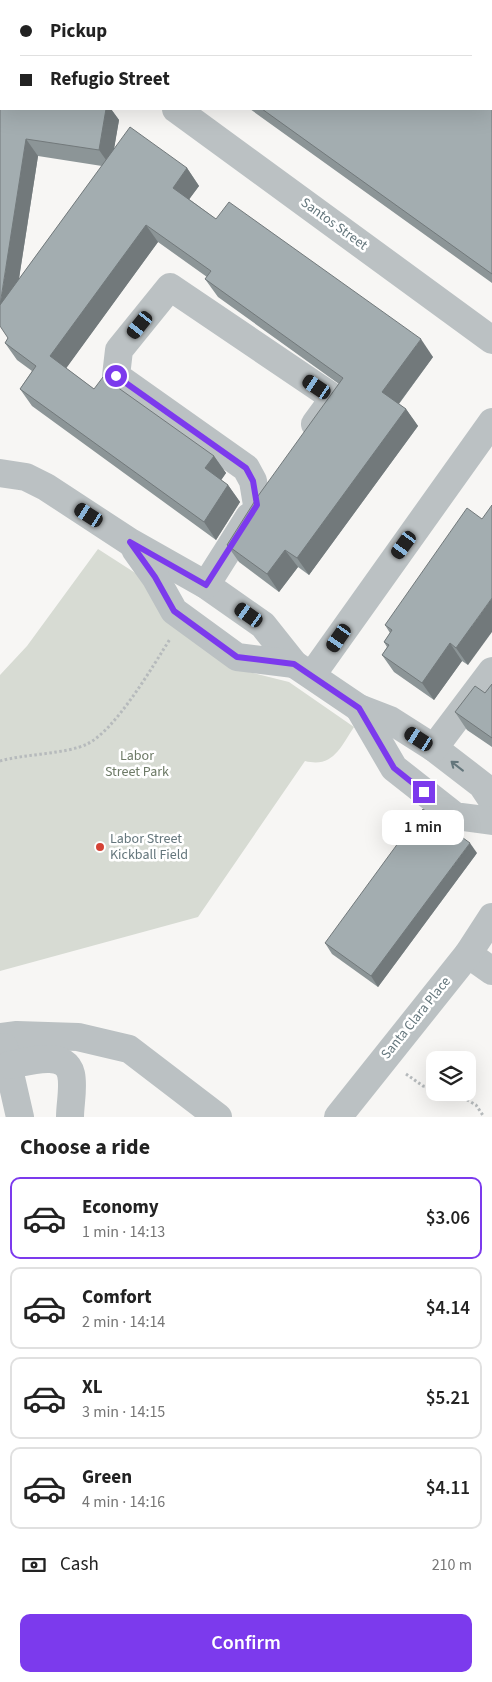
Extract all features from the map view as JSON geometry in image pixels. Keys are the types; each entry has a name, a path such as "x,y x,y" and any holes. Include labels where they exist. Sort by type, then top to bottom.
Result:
{"street":[{"name":"Santos Street","path":"185,111 492,340"},
{"path":"257,505 253,481 246,468 116,376 119,350 170,287 334,398 301,444"},
{"path":"303,670 492,422"},
{"path":"0,473 26,478 46,487 130,542 206,585 263,625 303,670 359,708 390,720 434,748 482,785 492,800"},
{"path":"206,585 257,505 279,475"},
{"path":"130,542 155,577 174,611 237,657 303,670"},
{"path":"434,748 492,671"},
{"path":"359,708 394,768 455,816 492,821"},
{"name":"Santa Clara Place","path":"338,1117 383,1058 468,954 492,917"},
{"path":"468,954 492,971"},
{"path":"11,1090 1,1036 78,1037 128,1049 218,1117"},
{"path":"11,1090 46,1059 59,1061 68,1066 72,1076 70,1117"}],"path":[{"path":"0,760 86,745 106,732 134,695 171,637"},
{"path":"383,1058 422,1086 426,1087"},
{"path":"469,1101 476,1105 484,1117"}],"green space":[{"name":"Labor Street Park","path":"98,549 140,576 245,671 289,682 354,727 340,749 329,759 322,762 305,761 198,917 0,971 0,675 27,646"}],"building":[{"path":"0,110 106,110 99,150 26,139 0,305"},
{"path":"263,110 492,110 492,274"},
{"path":"130,127 187,168 173,188 216,219 229,202 421,339 382,392 406,409 297,558 285,550 267,574 227,545 258,496 343,378 205,279 211,271 146,225 50,356 94,389 103,377 214,456 205,468 228,485 204,522 20,389 36,366 5,343 8,338 0,326 0,305"},
{"path":"492,505 492,598 456,648 450,643 422,683 382,655 389,645 384,642 392,630 385,625 467,508 482,519"},
{"path":"492,684 492,738 455,712 475,686 485,693"},
{"path":"423,809 470,843 371,976 325,943"}],"place":[{"name":"Labor Street Kickball Field","path":"100,847"}],"route":[{"path":"116,376 246,468 253,481 257,505 206,585 130,542 155,577 174,611 237,657 294,664 359,708 394,768 424,792"}]}
